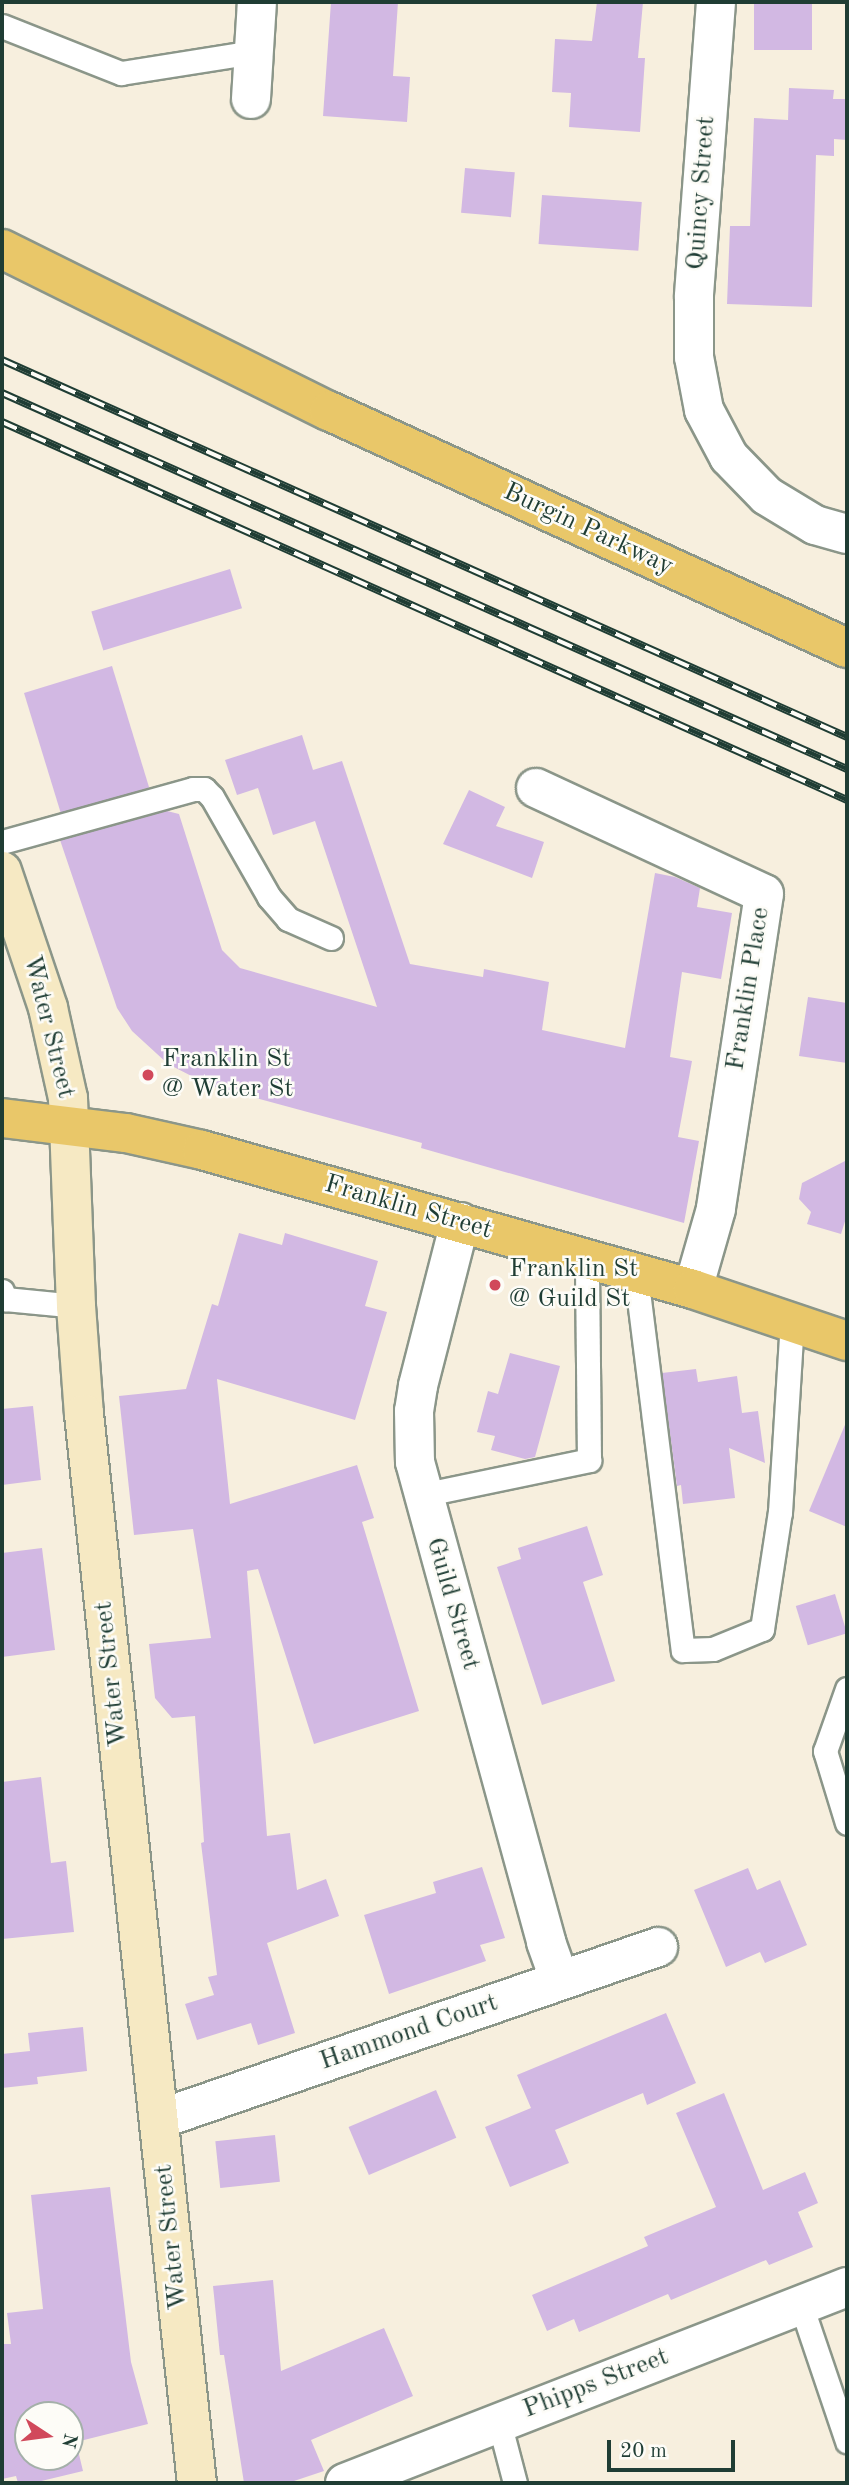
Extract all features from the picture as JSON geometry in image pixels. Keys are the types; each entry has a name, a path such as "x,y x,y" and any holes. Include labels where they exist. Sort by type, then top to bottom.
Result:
{"main road":[{"name":"Burgin Parkway","path":"2,249 329,411 847,648"},
{"name":"Burgin Parkway","path":"2,279 329,411"},
{"name":"Water Street","path":"2,871 57,1041 65,1076 70,1126 76,1306 86,1428 197,2483"},
{"name":"Franklin Street","path":"2,1118 177,1143 693,1289 847,1341"}],"street":[{"path":"251,99 257,2"},
{"name":"Quincy Street","path":"716,2 694,297 694,357 698,385 715,433 747,477 792,513 815,525 847,534"},
{"name":"Franklin Place","path":"536,788 764,894 716,1209 693,1289"},
{"name":"Guild Street","path":"460,1222 414,1411 415,1462 546,1942 560,1981"},
{"name":"Hammond Court","path":"160,2119 658,1947"},
{"name":"Phipps Street","path":"345,2483 847,2287"}],"lane":[{"path":"2,26 121,73 254,52"},
{"path":"2,842 193,789 204,789 212,797 269,897 288,919 331,939"},
{"path":"422,1495 589,1461 587,1259"},
{"path":"636,1275 683,1650 713,1649 762,1629 780,1512 792,1321"},
{"path":"2,1292 5,1299 76,1306"},
{"path":"847,1689 825,1751 847,1823"},
{"path":"801,2305 847,2441"},
{"path":"499,2422 514,2483"}],"building":[{"path":"331,2 398,2 393,76 410,77 407,122 323,116"},
{"path":"597,2 643,2 638,58 645,58 640,132 569,127 571,93 552,92 555,39 592,41"},
{"path":"754,2 812,2 812,50 754,50"},
{"path":"789,88 834,90 833,99 847,99 847,140 834,139 834,156 816,155 812,307 727,304 730,226 750,226 754,118 788,120"},
{"path":"465,168 515,172 511,217 461,213"},
{"path":"542,195 642,202 638,251 539,244"},
{"path":"230,569 242,608 103,651 91,611"},
{"path":"112,666 149,787 61,814 24,693"},
{"path":"302,735 313,770 342,761 410,964 483,977 484,969 549,982 542,1030 625,1048 655,873 675,877 700,888 697,907 732,913 721,979 682,972 670,1057 692,1061 678,1137 699,1141 684,1223 421,1148 422,1143 211,1086 168,1064 132,1031 117,1008 60,840 167,811 179,814 222,950 240,968 377,1007 315,821 273,835 258,788 237,795 225,760"},
{"path":"469,790 505,807 496,826 544,842 532,878 443,844"},
{"path":"808,997 847,1003 847,1063 799,1056"},
{"path":"847,1160 847,1215 841,1234 807,1224 811,1212 799,1199 802,1183"},
{"path":"239,1233 282,1245 285,1233 378,1261 365,1306 387,1312 355,1420 217,1379 230,1504 357,1465 374,1518 362,1522 419,1711 314,1744 258,1569 247,1571 267,1836 290,1833 297,1890 326,1879 339,1916 267,1943 295,2033 258,2045 251,2023 197,2040 185,2004 214,1995 208,1977 217,1975 201,1843 204,1842 195,1716 172,1718 155,1698 149,1644 211,1638 193,1529 134,1535 119,1396 186,1389 212,1304 218,1306"},
{"path":"510,1353 560,1366 535,1457 525,1459 491,1450 495,1436 477,1432 488,1391 498,1394"},
{"path":"696,1369 698,1382 737,1376 742,1413 758,1411 765,1463 729,1448 735,1498 683,1504 681,1485 677,1486 662,1373"},
{"path":"33,1406 41,1480 2,1485 2,1409"},
{"path":"847,1420 847,1527 809,1511"},
{"path":"587,1526 603,1575 583,1582 615,1681 542,1705 497,1567 521,1559 518,1548"},
{"path":"42,1548 55,1650 2,1657 2,1553"},
{"path":"835,1594 847,1633 808,1645 796,1606"},
{"path":"41,1777 51,1863 66,1861 74,1932 2,1939 2,1782"},
{"path":"482,1867 505,1938 480,1945 486,1961 389,1994 364,1915 436,1893 433,1882"},
{"path":"748,1868 757,1890 780,1880 807,1945 765,1963 760,1952 726,1967 694,1890"},
{"path":"666,2013 696,2083 647,2105 643,2093 555,2130 569,2163 510,2187 485,2127 531,2108 517,2075"},
{"path":"83,2027 87,2071 37,2077 38,2084 2,2088 2,2054 30,2051 28,2033"},
{"path":"436,2090 456,2138 369,2175 349,2127"},
{"path":"724,2093 763,2190 805,2172 818,2203 798,2212 813,2247 769,2265 766,2260 671,2300 668,2294 579,2332 574,2319 547,2331 532,2295 648,2246 644,2237 716,2207 676,2113"},
{"path":"275,2135 280,2182 220,2188 215,2141"},
{"path":"110,2187 131,2362 148,2424 84,2440 84,2401 14,2401 14,2471 83,2471 33,2483 18,2483 16,2476 2,2479 2,2344 11,2344 7,2313 43,2309 31,2195"},
{"path":"273,2280 281,2371 384,2328 413,2396 311,2440 324,2471 288,2483 244,2483 224,2355 220,2355 213,2286"}],"railway":[{"path":"2,360 847,737"},
{"path":"2,393 847,769"},
{"path":"2,422 847,800"}],"place":[{"name":"Franklin St @ Water St","path":"148,1075"},
{"name":"Franklin St @ Guild St","path":"495,1285"}]}
